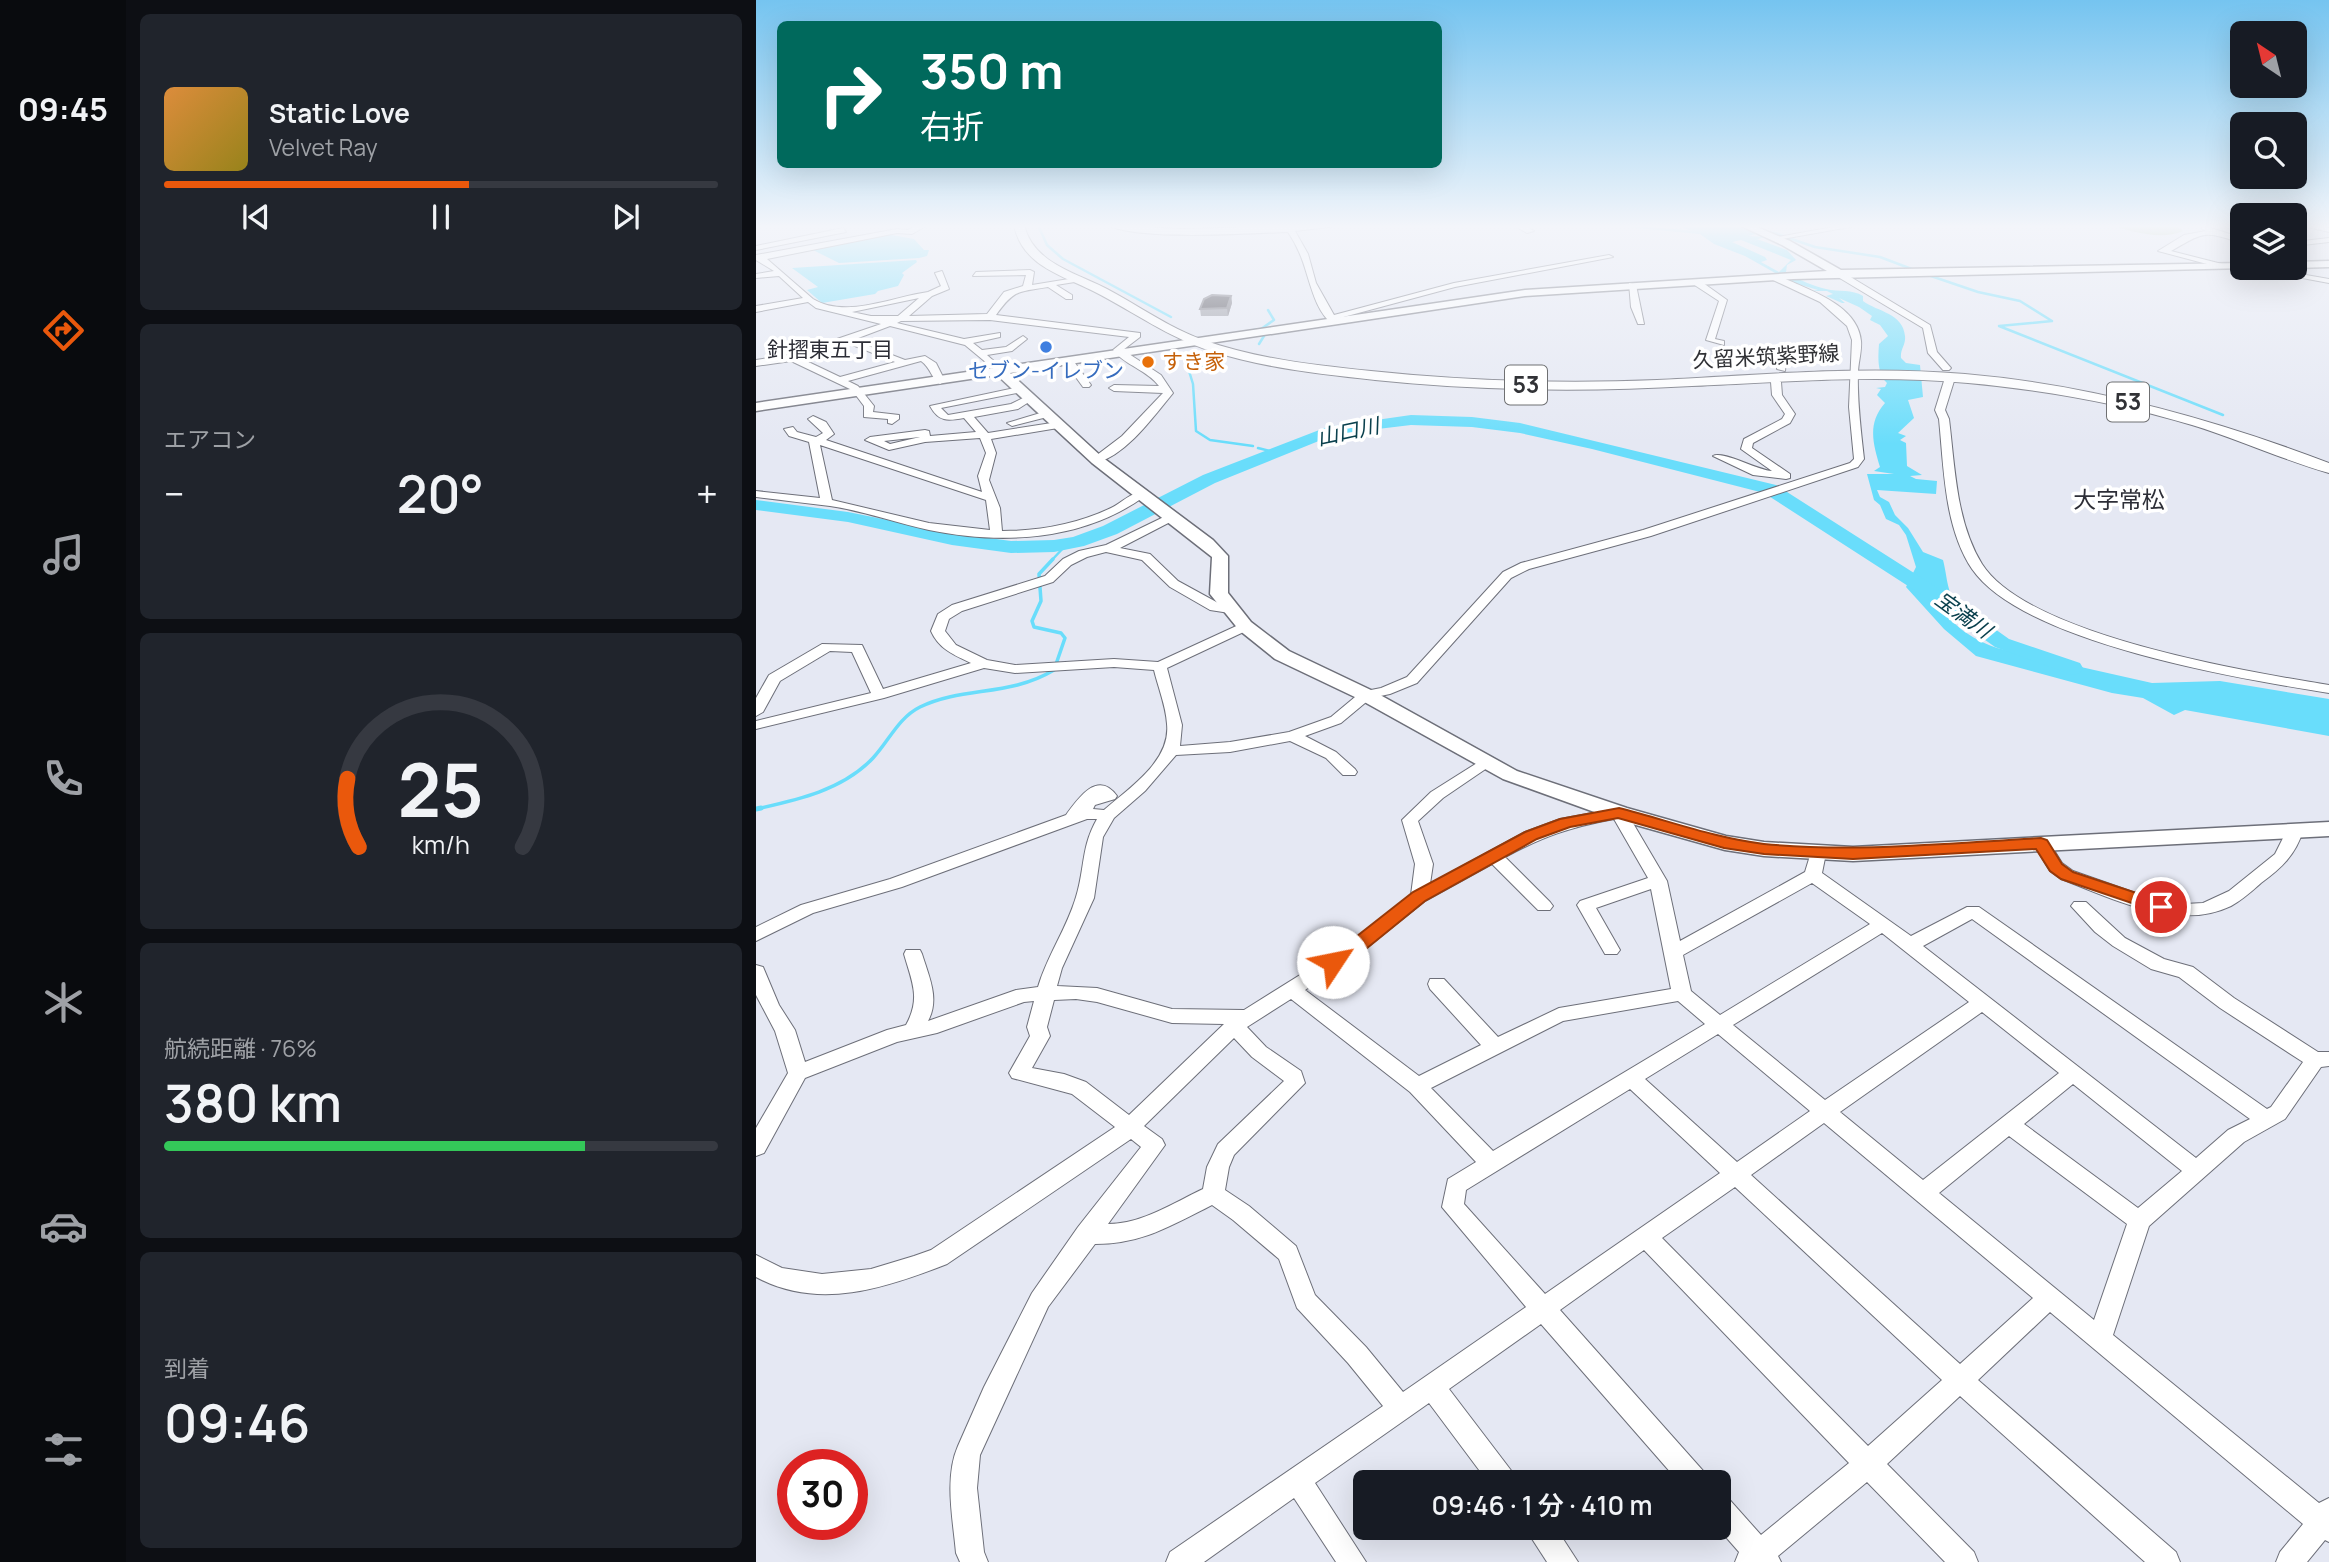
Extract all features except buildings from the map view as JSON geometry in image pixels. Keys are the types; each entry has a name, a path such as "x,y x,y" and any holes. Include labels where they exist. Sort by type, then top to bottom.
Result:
{"main road":[{"path":"1111,298 1161,327 1203,342"},
{"path":"1122,298 1203,342"},
{"path":"756,409 1123,355 1332,319 1489,298"},
{"name":"久留米筑紫野線","path":"1203,342 1255,358 1340,372 1465,383 1596,385 1858,372 1918,372 2030,381 2115,395 2220,422 2329,462"},
{"path":"859,394 1072,365 1123,355"},
{"name":"久留米筑紫野線","path":"1918,372 2013,383 2123,401 2212,425 2329,468"},
{"path":"1001,373 1097,460 1207,542 1220,556 1219,594 1245,626 1282,654 1366,695 1510,775 1619,813 1724,843 1818,853 1893,853 2329,829"}],"street":[{"path":"837,312 909,298"},
{"path":"756,363 792,358 886,324 902,317 924,298"},
{"path":"990,317 1004,298"},
{"path":"1320,298 1332,319 1408,298"},
{"path":"1634,298 1641,323"},
{"path":"1720,298 1723,300 1710,340 1721,343"},
{"path":"1172,751 1230,747 1292,736 1336,720 1366,695 1412,680 1507,575 1525,566 1754,499 1854,465 1859,459 1854,407 1858,372 1856,337 1850,323 1815,298"},
{"path":"1877,298 1927,327 1933,354 1948,375 1940,410 1944,419 1954,508 1965,544 1979,571 2003,592 2047,619 2147,652 2208,667 2329,689"},
{"path":"756,309 807,300 837,312 965,342 1001,373"},
{"path":"865,319 990,317 1035,320 1137,335 1118,350 1154,372 1168,393 1115,451 1097,460"},
{"path":"1015,330 1035,320"},
{"path":"1060,338 1078,327"},
{"path":"1077,341 1094,329"},
{"path":"965,342 997,335"},
{"path":"844,339 902,362"},
{"path":"980,353 1009,349 1023,339"},
{"path":"1766,350 1784,356 1782,369"},
{"path":"792,358 841,380 869,406 868,415 895,417 892,421"},
{"path":"841,380 922,358 933,365 940,381"},
{"path":"1072,365 1086,386"},
{"path":"1776,383 1777,395 1790,414 1786,421 1748,441 1746,449 1786,476 1801,482"},
{"path":"1114,388 1166,388"},
{"path":"1024,394 1014,407 947,418 940,415 935,406 1024,394"},
{"path":"967,415 983,434 992,453 983,472 983,485 995,508 996,533"},
{"path":"813,419 821,424 828,434 814,443 827,503"},
{"path":"925,439 983,434 1052,419"},
{"path":"789,429 793,434 990,498"},
{"path":"1718,456 1757,473 1786,476"},
{"path":"756,494 827,503 959,532 996,533 1054,530 1093,522 1142,495"},
{"path":"1170,516 1104,549 1083,554 1067,562 1049,579 957,608 943,617 939,631 941,639 951,648 983,664 1015,669 1114,663 1160,666 1245,626"},
{"path":"1104,549 1146,556 1174,584 1215,607 1231,611"},
{"path":"756,712 774,678 827,648 857,648 879,695"},
{"path":"756,725 879,695 983,664"},
{"path":"974,1562 970,1553 964,1488 967,1455 1040,1300 1154,1145 1129,1129 1079,1088 1064,1082 1018,1073 1040,1036 1037,1027 1053,968 1085,898 1095,837 1108,815 1139,788 1172,751 1175,725 1160,666"},
{"path":"1292,736 1331,755 1349,772"},
{"path":"1419,897 1424,864 1410,820 1437,796 1485,763"},
{"path":"756,1265 769,1274 802,1282 836,1283 905,1271 939,1257 1129,1129 1146,1109 1239,1021 1354,949 1419,897 1531,836 1566,823 1619,813 1658,881 1682,994 1716,1025 1824,1110 2100,1339 2327,1521 2290,1562"},
{"path":"756,935 807,909 897,883 1077,817 1108,815"},
{"path":"2041,844 2056,867 2067,876 2161,907 2183,911 2206,909 2223,903 2283,858 2291,847 2295,830"},
{"path":"1673,953 1813,874 1818,853"},
{"path":"1494,856 1544,906"},
{"path":"1813,874 1883,924 2195,1168"},
{"path":"1611,950 1586,905 1658,881"},
{"path":"2080,906 2119,942 2158,964 2186,972 2227,1003 2322,1059 2278,1113 2264,1118 2236,1136 2195,1168 2139,1221 2100,1339"},
{"path":"1909,945 1973,911 2264,1118"},
{"path":"1685,1470 1542,1311 1453,1207 1456,1185 1883,924"},
{"path":"913,1031 924,1011 925,995 914,954"},
{"path":"756,972 769,1006 785,1030 798,1073"},
{"path":"1437,985 1495,1047"},
{"path":"1291,989 1417,1086 1491,1163"},
{"path":"756,1147 798,1073 894,1035 962,1018 1023,995 1076,992 1097,995 1172,1016 1239,1021"},
{"path":"1417,1086 1559,1015 1682,994"},
{"path":"1180,1562 1982,1002"},
{"path":"1213,1194 1218,1167 1226,1150 1294,1083 1294,1076 1259,1052 1239,1021"},
{"path":"1924,1192 2073,1073"},
{"path":"1631,1078 1960,1380 2166,1562"},
{"path":"2009,1124 2139,1221"},
{"path":"1086,1234 1121,1234 1146,1227 1213,1194"},
{"path":"1213,1194 1241,1213 1288,1253 1305,1301 1357,1355 1400,1407"},
{"path":"1646,1237 1964,1562"},
{"path":"1731,1525 1758,1559 1868,1464 2050,1297"},
{"path":"1431,1385 1495,1470"},
{"path":"1298,1481 1352,1562"},
{"path":"1548,1540 1564,1562"}],"water":[{"path":"816,298 852,298 822,303"},
{"path":"1830,298 1863,298 1869,305 1895,318 1900,322 1905,336 1901,358 1906,363 1920,365 1923,397 1908,400 1914,418 1898,433 1906,436 1900,440 1906,443 1907,466 1922,475 1910,476 1937,481 1936,494 1877,490 1880,497 1889,502 1895,515 1908,528 1923,552 1943,560 1950,592 1961,609 1954,623 1974,638 1997,648 2152,683 2220,681 2329,699 2329,736 2185,710 2174,715 2143,698 2112,693 1976,656 1944,629 1906,587 1916,567 1906,535 1899,525 1886,519 1880,505 1874,500 1867,474 1894,474 1874,471 1880,467 1874,442 1874,426 1885,403 1877,395 1881,389 1876,388 1885,387 1887,383 1880,370 1879,344 1888,336 1880,325 1870,320 1872,316 1839,298 1845,303"}],"waterway":[{"path":"1135,298 1171,317"},
{"path":"2006,298 2020,301 2052,321 1999,326 2223,415"},
{"path":"1259,344 1264,336 1254,330 1261,329 1274,320 1268,310"},
{"path":"1213,361 1189,371 1193,384 1196,431 1210,440 1253,446"},
{"name":"山口川","path":"756,505 848,517 952,539 1011,547 1054,546 1077,542 1110,530 1209,479 1333,430 1411,420 1472,422 1520,428 1593,444 1770,489 1929,591 2002,643 2072,668"},
{"path":"1258,448 1278,453"},
{"path":"1051,561 1067,544"},
{"path":"761,808 756,809 819,792 848,778 873,758 900,723 920,707 953,696 1020,684 1054,670 1065,638 1061,633 1034,627 1032,621 1041,601 1039,574 1053,559"}],"place":[{"name":"セブン-イレブン","path":"1046,347"},
{"name":"すき家","path":"1148,362"}],"district":[{"name":"針摺東五丁目","path":"830,350"},
{"name":"大字常松","path":"2119,500"}],"route":[{"path":"1333,962 1354,949 1419,897 1531,836 1566,823 1619,813 1724,843 1818,853 1893,853 2041,844 2056,867 2067,876 2161,907"}],"water label":[{"name":"宝満川","path":"1963,615"}]}
